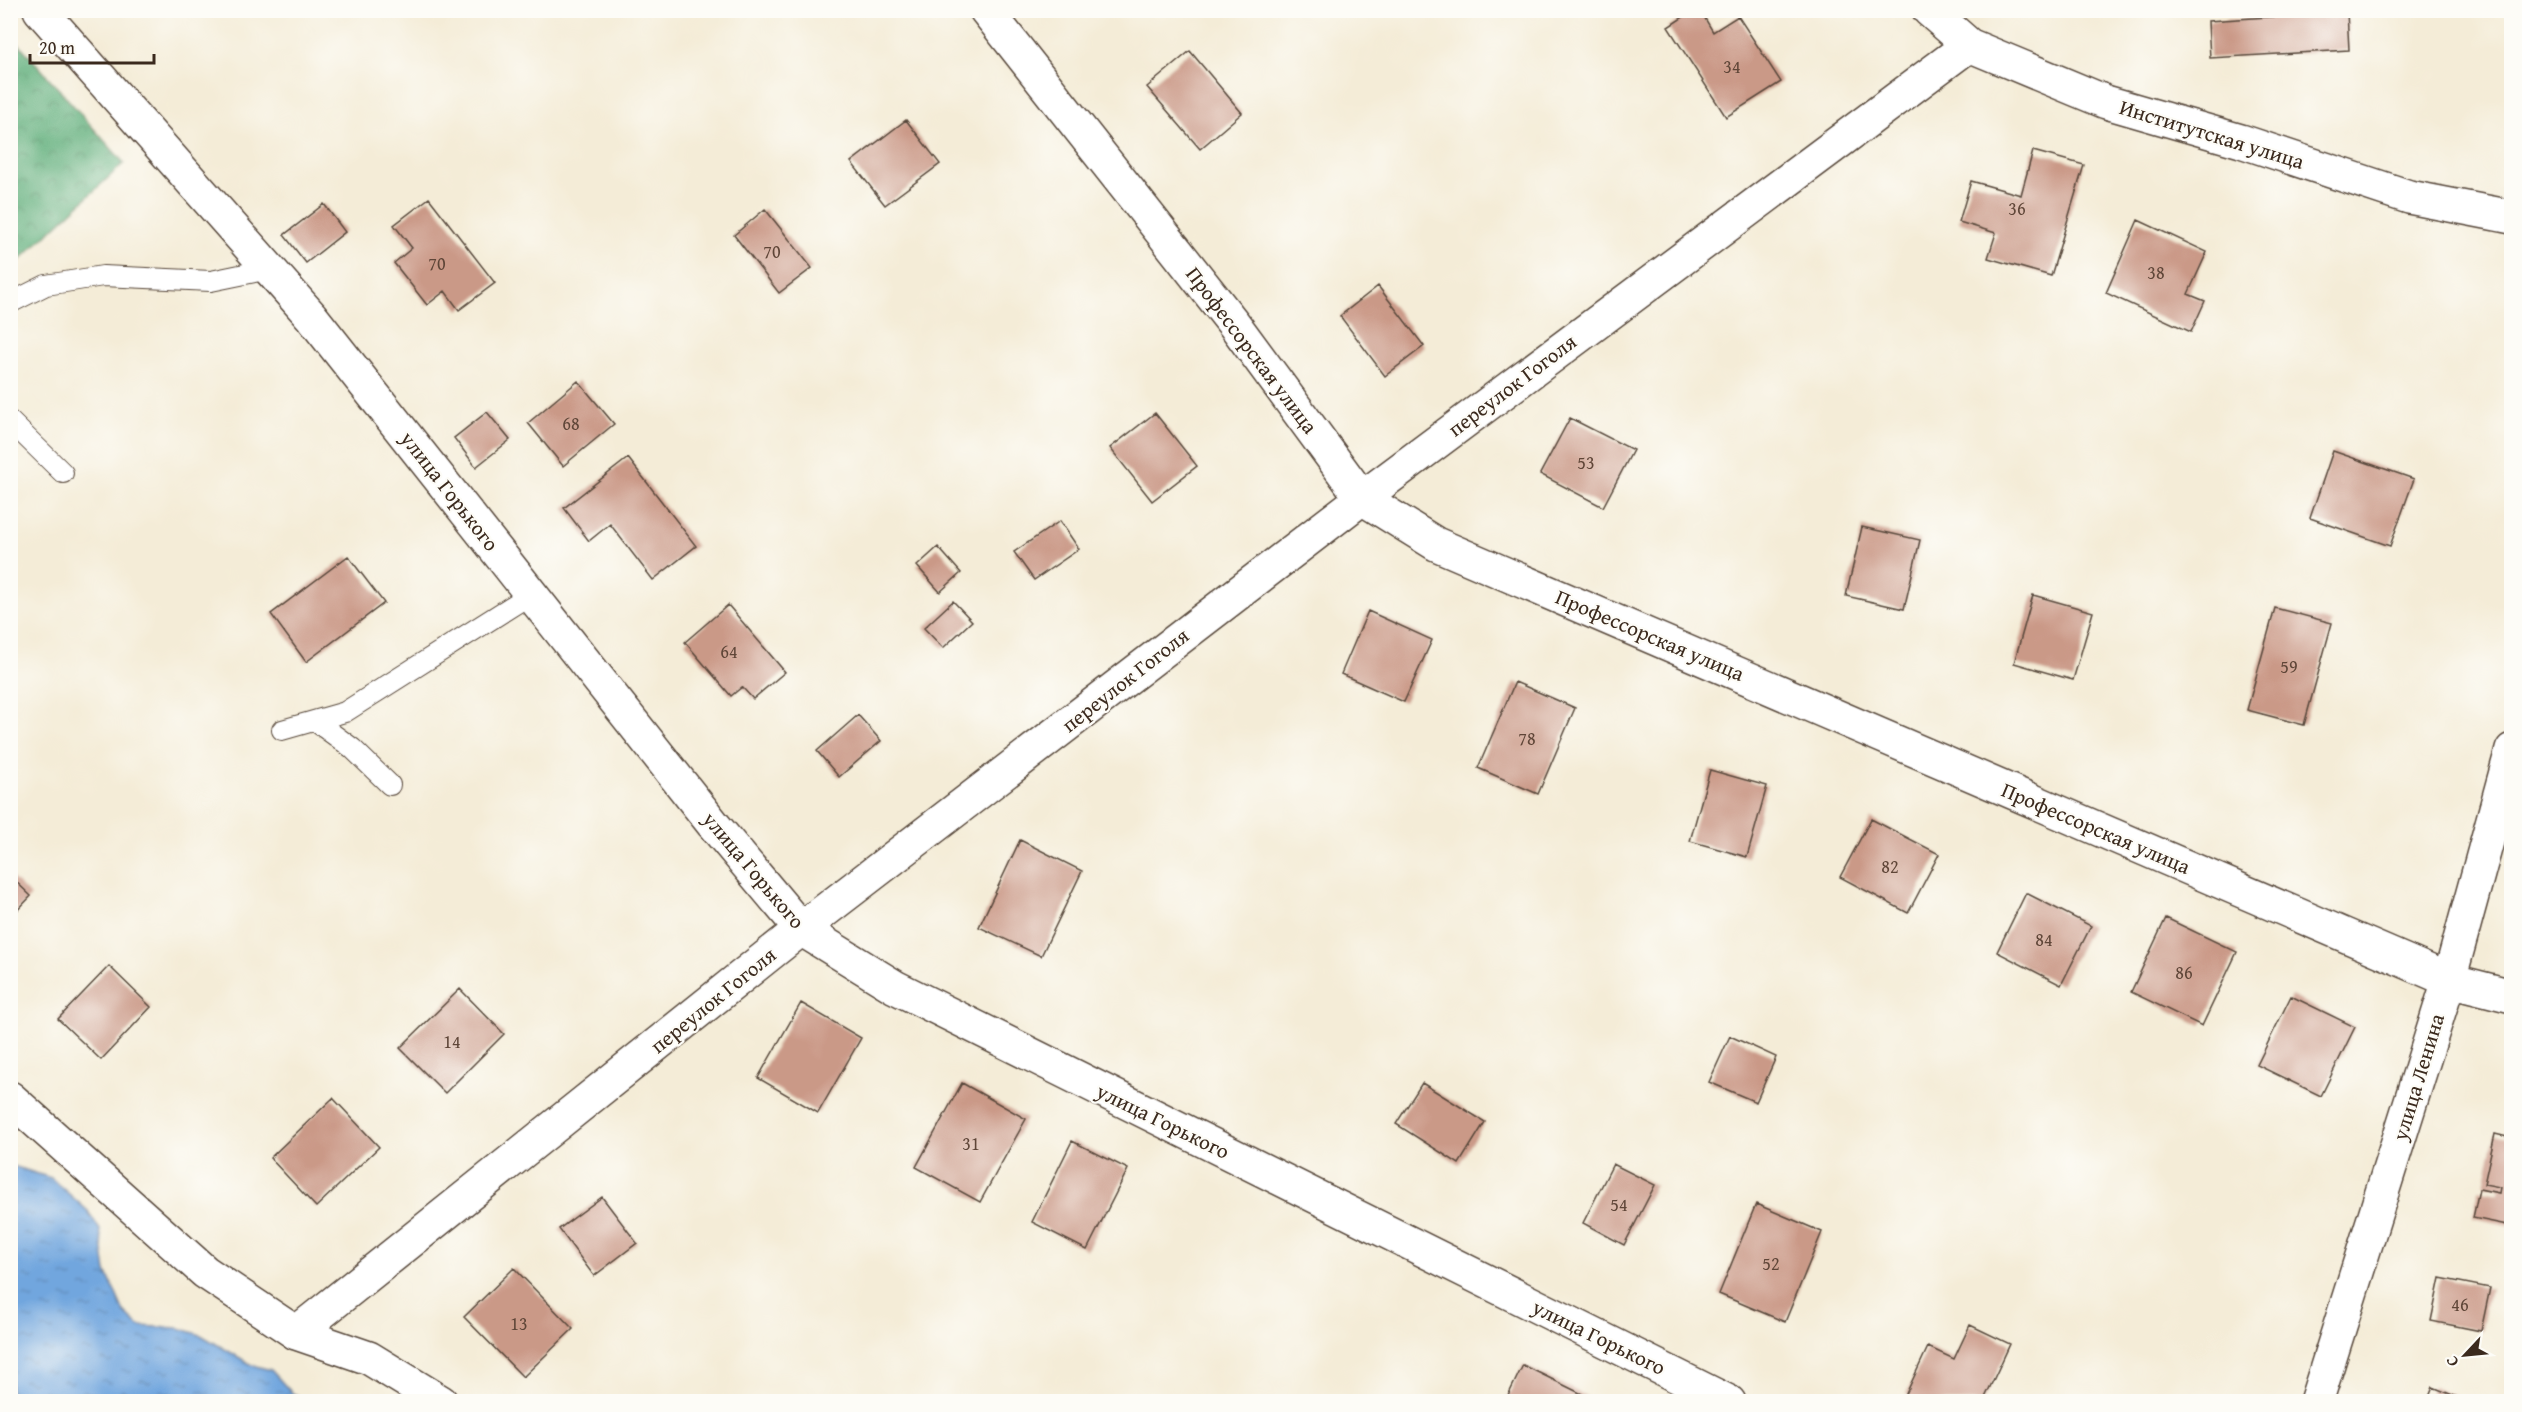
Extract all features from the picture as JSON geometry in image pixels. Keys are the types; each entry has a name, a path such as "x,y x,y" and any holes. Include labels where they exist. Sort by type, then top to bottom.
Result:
{"street":[{"name":"улица Горького","path":"40,10 311,316 714,824 801,929 895,987 1729,1401"},
{"name":"Профессорская улица","path":"986,10 1234,324 1362,498 1436,543 2449,980 2511,996"},
{"name":"Институтская улица","path":"1929,10 1969,45 2106,102 2241,141 2409,197 2511,217"},
{"name":"переулок Гоголя","path":"296,1333 801,929 1362,498 1969,45"},
{"name":"улица Ленина","path":"2316,1401 2449,980 2511,750"},
{"path":"10,1098 205,1272 296,1333 369,1358 441,1401"}],"lane":[{"path":"10,303 46,285 103,276 211,281 269,269"},
{"path":"10,421 63,473"},
{"path":"282,730 345,712 531,594"},
{"path":"315,721 352,748 390,785"}],"green space":[{"path":"11,35 124,163 10,268"}],"water":[{"path":"10,1165 51,1178 88,1211 100,1230 106,1271 124,1312 139,1326 179,1328 201,1335 252,1365 271,1370 292,1393 308,1401 11,1401"}],"building":[{"path":"1694,10 1700,10 1713,32 1738,16 1781,82 1726,117 1668,27"},
{"path":"2347,12 2349,50 2210,58 2208,21"},
{"path":"1190,51 1242,113 1200,149 1147,87"},
{"path":"906,120 940,164 885,205 851,162"},
{"path":"2033,151 2084,165 2051,276 1988,258 1996,233 1959,222 1971,181 2021,195"},
{"path":"429,198 495,283 459,310 445,291 427,305 394,263 412,248 394,225"},
{"path":"324,204 345,232 306,263 284,235"},
{"path":"765,209 812,268 779,293 734,235"},
{"path":"2138,220 2207,252 2188,294 2205,301 2191,332 2106,293"},
{"path":"1378,286 1424,346 1385,376 1340,316"},
{"path":"578,381 614,424 563,466 528,423"},
{"path":"487,412 510,440 476,467 454,438"},
{"path":"1155,413 1197,466 1152,501 1110,448"},
{"path":"1570,418 1633,450 1603,507 1540,474"},
{"path":"2333,451 2414,479 2390,546 2310,518"},
{"path":"628,458 696,546 653,580 610,524 589,541 564,508"},
{"path":"1060,521 1079,549 1034,580 1014,552"},
{"path":"1862,527 1920,540 1904,609 1846,596"},
{"path":"938,547 961,573 940,592 917,566"},
{"path":"348,556 384,603 306,662 271,614"},
{"path":"2033,595 2093,612 2073,680 2014,663"},
{"path":"953,601 972,621 943,648 924,628"},
{"path":"728,605 785,672 753,699 742,687 731,696 685,642"},
{"path":"2275,608 2332,623 2304,725 2247,710"},
{"path":"1368,611 1432,640 1404,702 1341,674"},
{"path":"1515,682 1575,708 1538,794 1478,768"},
{"path":"858,715 881,741 839,777 817,751"},
{"path":"1710,770 1767,786 1747,857 1690,841"},
{"path":"1871,819 1939,854 1908,913 1840,877"},
{"path":"1020,840 1082,871 1041,956 979,927"},
{"path":"10,876 31,896 10,918"},
{"path":"2026,893 2091,926 2061,985 1997,952"},
{"path":"2166,918 2237,952 2202,1026 2131,992"},
{"path":"109,966 151,1007 101,1060 58,1019"},
{"path":"460,989 504,1034 445,1093 400,1048"},
{"path":"2291,996 2355,1027 2321,1096 2257,1065"},
{"path":"801,1003 861,1038 818,1113 758,1078"},
{"path":"1730,1036 1776,1057 1756,1102 1709,1082"},
{"path":"962,1083 1026,1119 980,1202 916,1167"},
{"path":"1422,1083 1485,1122 1459,1164 1396,1124"},
{"path":"333,1098 379,1147 316,1207 270,1158"},
{"path":"2495,1134 2512,1138 2512,1226 2473,1218 2479,1189 2499,1193 2500,1187 2484,1184"},
{"path":"1072,1141 1128,1169 1087,1250 1032,1222"},
{"path":"1613,1164 1655,1185 1624,1245 1583,1223"},
{"path":"602,1197 637,1243 594,1276 559,1229"},
{"path":"1756,1204 1822,1232 1785,1322 1719,1294"},
{"path":"514,1268 573,1329 523,1377 464,1317"},
{"path":"2440,1278 2490,1288 2481,1331 2431,1321"},
{"path":"1970,1325 2010,1344 1983,1402 1923,1402 1906,1394 1928,1347 1954,1359"},
{"path":"1523,1365 1590,1398 1589,1402 1505,1402"},
{"path":"2433,1387 2467,1401 2467,1402 2427,1402"}]}
